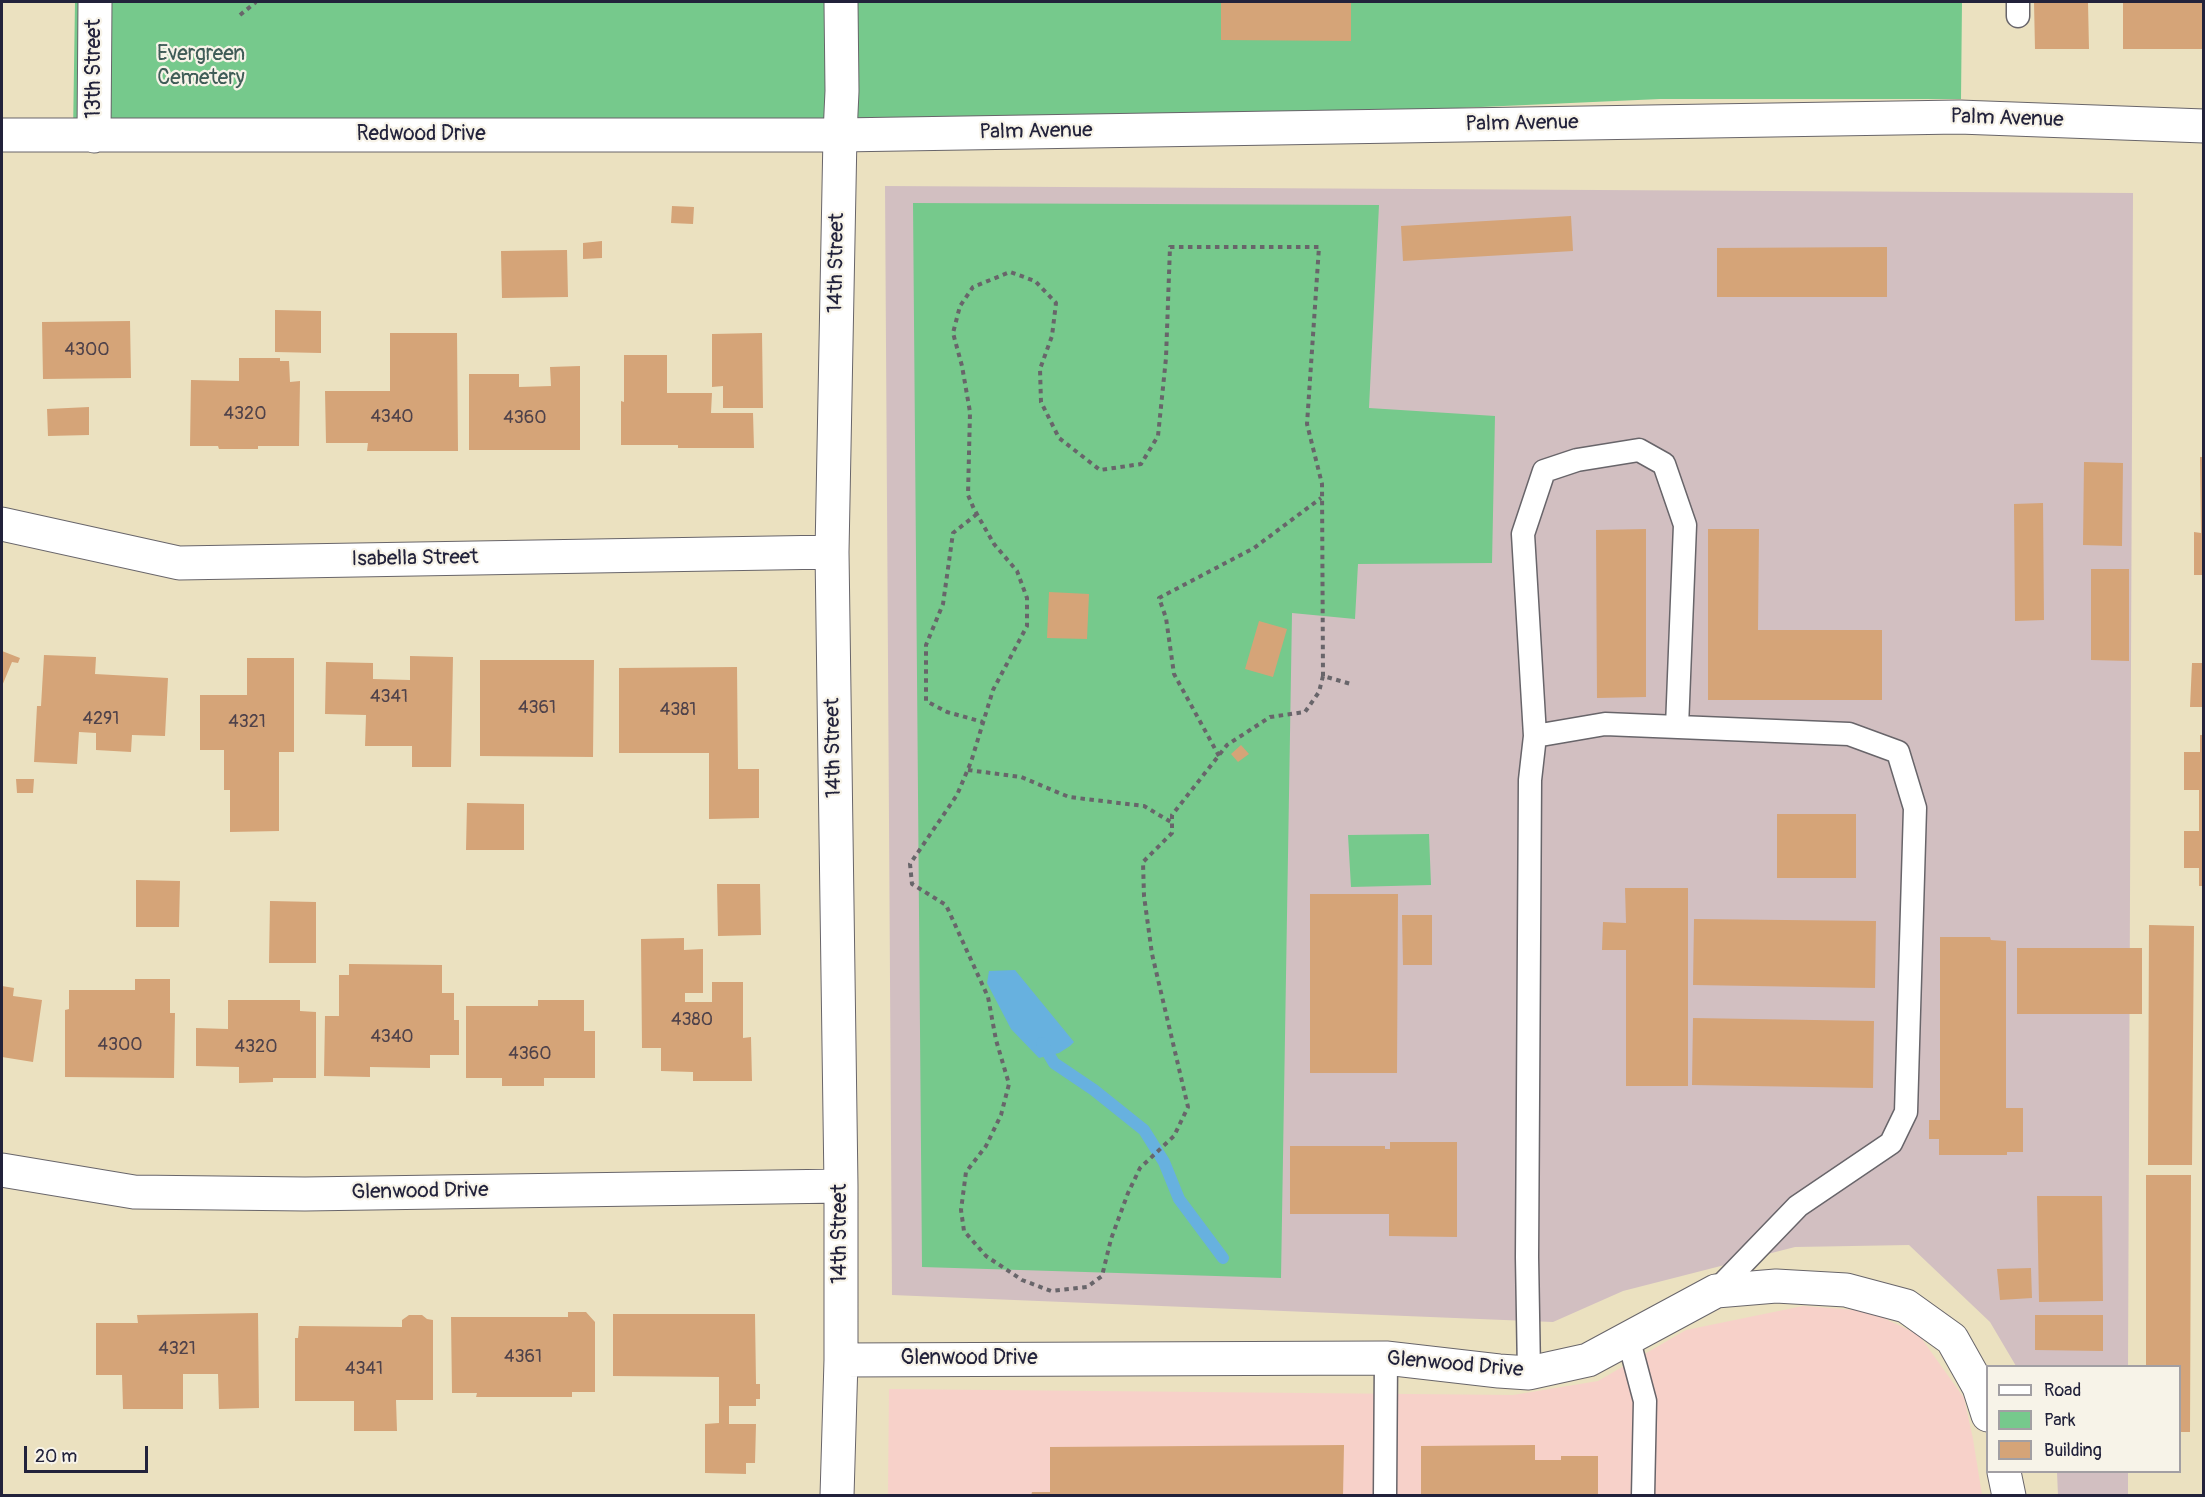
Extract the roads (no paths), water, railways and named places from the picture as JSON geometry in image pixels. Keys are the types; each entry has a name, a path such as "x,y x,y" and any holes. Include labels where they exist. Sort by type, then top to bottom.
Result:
{"street":[{"name":"13th Street","path":"94,136 95,2"},
{"name":"14th Street","path":"837,1496 841,1360 841,1186 832,552 842,91 841,2"},
{"name":"Palm Avenue","path":"840,135 1959,117 2204,126"},
{"name":"Redwood Drive","path":"2,135 840,135"},
{"name":"Isabella Street","path":"2,524 179,562 832,552"},
{"name":"Glenwood Drive","path":"2,1170 134,1192 305,1194 841,1186"},
{"name":"Glenwood Drive","path":"841,1360 1386,1358 1499,1371 1529,1372 1588,1360 1716,1291 1776,1286 1846,1290 1906,1306 1952,1339 1979,1387 1986,1409"},
{"path":"2004,1473 2009,1496"}],"lane":[{"path":"1529,1372 1527,1257 1530,780 1535,736 1523,534 1545,471 1577,460 1639,450 1664,464 1685,525 1677,727"},
{"path":"1535,736 1605,724 1849,734 1898,752 1915,808 1906,1112 1891,1143 1798,1206 1716,1291"},
{"path":"1628,1337 1645,1401 1643,1496"},
{"path":"1385,1496 1386,1358"}],"water":[{"path":"1015,970 1074,1042 1059,1053 1039,1058 1011,1029 987,983 989,971"}],"waterway":[{"path":"1042,1043 1054,1063 1094,1090 1144,1130 1164,1162 1179,1199 1223,1258"}],"park label":[{"name":"Evergreen Cemetery","path":"201,67"}]}
